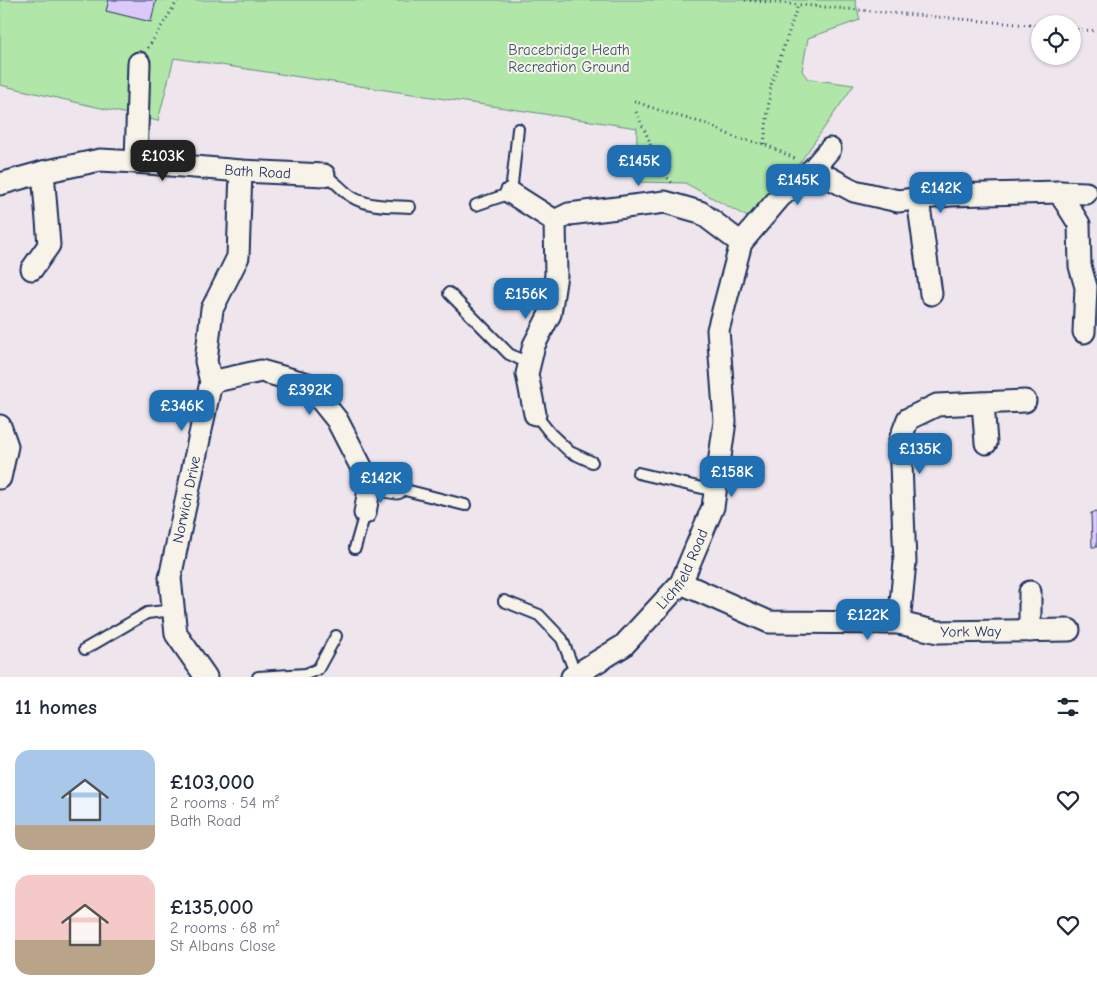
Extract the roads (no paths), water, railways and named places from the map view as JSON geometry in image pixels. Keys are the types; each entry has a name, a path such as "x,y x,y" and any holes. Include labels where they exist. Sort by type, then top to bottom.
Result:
{"street":[{"path":"136,162 139,63"},
{"path":"555,221 569,214 665,202 700,212 741,243 807,165 830,149"},
{"name":"Bath Road","path":"0,184 43,172 100,160 241,171 324,175"},
{"path":"807,165 854,192 898,201 950,195 1086,193"},
{"name":"Norwich Drive","path":"206,677 176,634 170,578 211,382 206,361 212,309 238,257 241,171"},
{"path":"32,269 49,245 43,172"},
{"path":"1059,192 1078,224 1080,266 1091,289 1084,332"},
{"path":"511,193 555,221"},
{"path":"918,199 931,294"},
{"path":"536,414 527,374 534,345 550,314 556,275 555,221"},
{"name":"Lichfield Road","path":"574,676 623,646 681,584 712,507 725,421 718,330 741,243"},
{"path":"211,382 261,371 308,384 337,420 370,484 365,513"},
{"path":"899,623 905,562 900,440 908,419 937,405 1026,401"},
{"path":"983,403 986,443"},
{"path":"0,426 7,446 0,478"},
{"path":"370,484 397,488"},
{"name":"York Way","path":"681,584 769,622 899,623 938,632 1069,630"},
{"path":"1030,592 1030,631"}],"lane":[{"path":"476,205 511,193 518,129"},
{"path":"324,175 353,198 360,201 369,204 410,208"},
{"path":"449,294 509,354 530,364"},
{"path":"536,414 550,433 570,452 592,462"},
{"path":"638,473 715,490"},
{"path":"397,488 465,505"},
{"path":"355,548 365,513"},
{"path":"504,601 539,614 562,640 574,676"},
{"path":"85,649 147,613 174,610"},
{"path":"258,677 306,674 318,669 336,636"}],"park label":[{"name":"Bracebridge Heath Recreation Ground","path":"569,58"}]}
